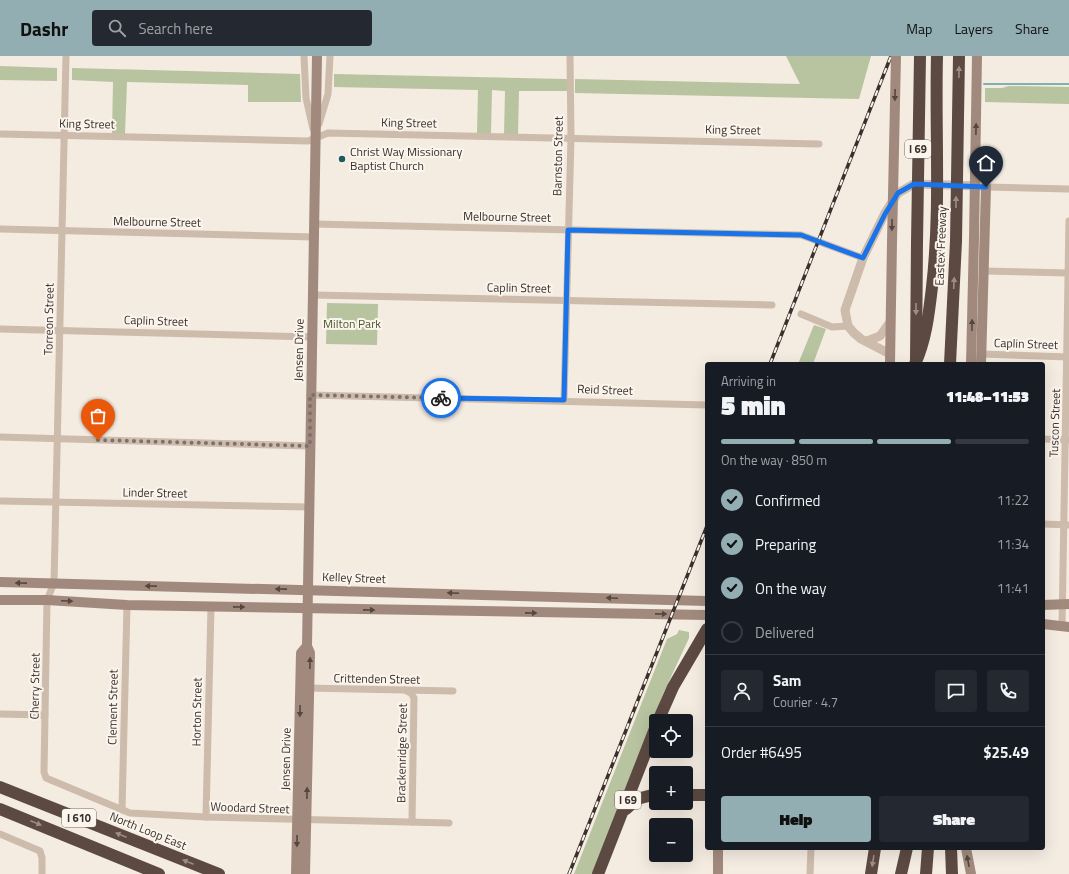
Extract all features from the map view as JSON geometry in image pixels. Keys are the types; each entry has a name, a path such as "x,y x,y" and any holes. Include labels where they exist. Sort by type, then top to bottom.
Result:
{"highway":[{"name":"Eastex Freeway","path":"915,362 920,56"},
{"path":"916,362 920,354 929,317 935,262 938,176 937,56"},
{"name":"Eastex Freeway","path":"950,362 956,241 959,56"},
{"path":"661,714 673,687 696,645 705,632"},
{"name":"I 69","path":"598,874 649,744"},
{"name":"North Loop East","path":"0,787 219,874"},
{"path":"693,795 705,795"},
{"path":"623,813 637,799 649,796"},
{"name":"I 610","path":"0,809 159,874"},
{"path":"871,874 875,850"},
{"path":"901,874 907,850"},
{"path":"906,874 908,850"},
{"path":"926,874 928,850"},
{"path":"951,850 952,874"}],"main road":[{"name":"Jensen Drive","path":"305,874 302,820 305,688 310,653 307,646 307,609 316,56"},
{"path":"890,362 896,56"},
{"path":"971,362 977,56"},
{"path":"981,359 986,187"},
{"name":"Kelley Street","path":"0,582 308,589 705,601"},
{"path":"0,600 48,600 127,605 211,607 705,615"},
{"path":"1045,605 1066,604"},
{"path":"1045,624 1066,626"},
{"name":"Jensen Drive","path":"296,874 302,820"},
{"path":"718,850 718,874"},
{"path":"966,850 971,874"}],"street":[{"name":"Torreon Street","path":"54,584 66,56"},
{"path":"304,56 306,98 314,137"},
{"path":"314,137 328,94 330,56"},
{"name":"Barnston Street","path":"564,400 571,138 570,56"},
{"name":"King Street","path":"0,134 308,141 314,137 328,133 819,144"},
{"path":"890,354 861,339 848,326 844,310 863,258 885,214 898,193 914,184 1069,189"},
{"name":"Tuscon Street","path":"1066,626 1069,221"},
{"name":"Melbourne Street","path":"314,224 801,235 863,258"},
{"name":"Melbourne Street","path":"0,229 314,237"},
{"path":"984,271 1068,272"},
{"name":"Caplin Street","path":"313,295 772,305"},
{"path":"801,314 832,327 848,326"},
{"path":"867,341 880,336 890,322"},
{"name":"Caplin Street","path":"0,329 312,337"},
{"name":"Caplin Street","path":"981,359 1068,357"},
{"name":"Reid Street","path":"310,395 564,400 705,405"},
{"path":"0,437 310,446"},
{"path":"1045,439 1067,440"},
{"name":"Linder Street","path":"0,501 309,507"},
{"path":"1045,524 1066,524"},
{"name":"Cherry Street","path":"54,584 48,600 44,772 46,778 56,784"},
{"name":"Clement Street","path":"122,810 127,605"},
{"name":"Horton Street","path":"206,817 211,607"},
{"name":"Crittenden Street","path":"305,688 452,691"},
{"name":"Brackenridge Street","path":"405,690 411,693 414,698 412,822"},
{"path":"0,714 45,715"},
{"name":"Woodard Street","path":"56,784 130,813 206,817 449,823"},
{"path":"0,834 40,851 42,874"},
{"path":"810,874 811,850"}],"green space":[{"path":"786,56 871,56 859,99 575,93 575,79 800,84"},
{"path":"0,66 57,68 57,81 0,80"},
{"path":"72,68 300,74 301,102 248,102 248,85 127,82 125,134 112,134 113,82 72,80"},
{"path":"334,74 567,79 567,91 519,91 518,134 504,134 505,91 492,90 491,133 477,133 478,90 334,87"},
{"path":"1009,86 1069,87 1069,104 985,102 985,88 1002,88"},
{"name":"Milton Park","path":"327,303 378,304 377,345 326,344"},
{"path":"814,325 826,329 814,362 799,362"},
{"path":"679,630 689,632 689,638 655,714 649,714 649,729 592,874 574,874 667,639 677,634"}],"waterway":[{"path":"984,84 1069,84"}],"railway":[{"path":"771,362 891,56"},
{"path":"569,874 705,531"}],"way so far":[{"path":"98,440 310,446 310,395 441,398"}],"place":[{"name":"Christ Way Missionary Baptist Church","path":"342,159"}],"route":[{"path":"441,398 564,400 568,230 801,235 810,237 863,258 885,214 898,193 914,184 986,187"}]}
